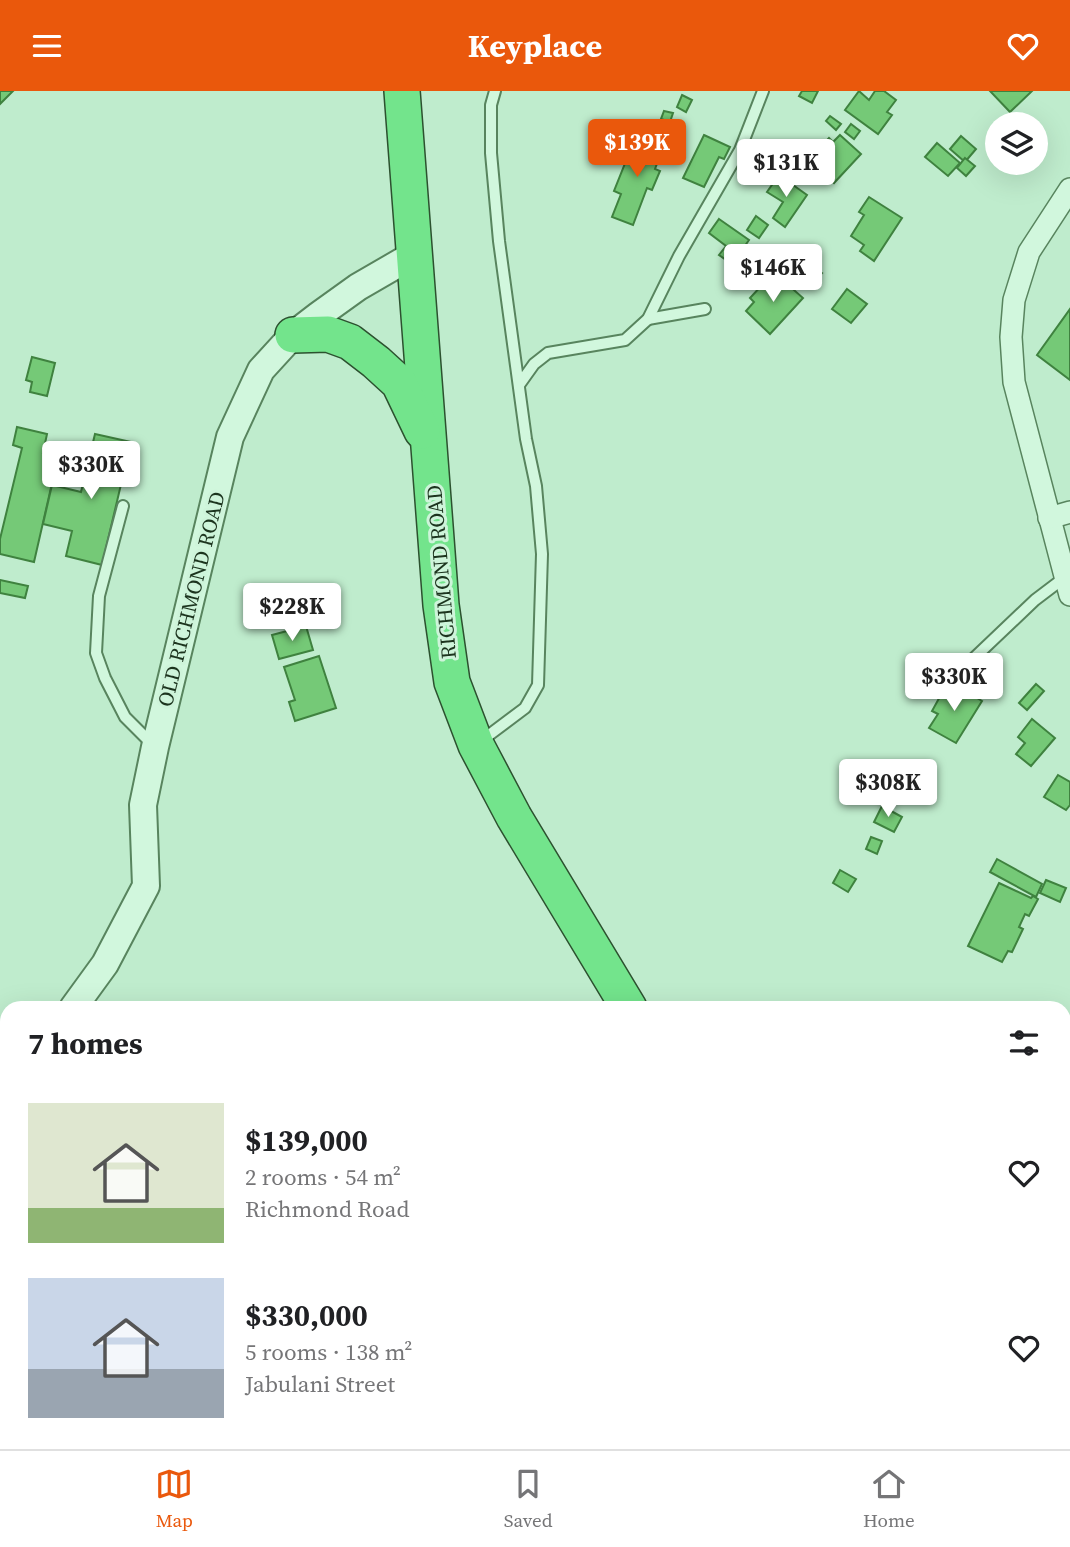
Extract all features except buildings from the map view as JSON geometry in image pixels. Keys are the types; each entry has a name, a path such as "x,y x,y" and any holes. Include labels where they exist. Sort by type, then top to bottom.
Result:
{"highway":[{"name":"RICHMOND ROAD","path":"402,91 441,605 452,682 476,745 514,817 625,1001"},
{"path":"293,335 328,334 350,342 376,362 399,383 431,449"}],"street":[{"path":"1067,586 1014,382 1011,337 1014,300 1029,251 1070,189"},
{"name":"OLD RICHMOND ROAD","path":"78,1001 105,964 146,886 143,805 230,437 261,370 293,335 358,287 415,254"},
{"path":"1049,518 1070,512"}],"lane":[{"path":"476,745 525,708 538,685 542,554 536,486 526,439 499,241 491,153 491,105 495,91"},
{"path":"519,385 534,364 548,353 625,340 648,319 679,256 740,150 763,91"},
{"path":"648,319 705,309"},
{"path":"123,506 99,596 96,653 104,678 125,717 155,747"},
{"path":"974,658 1035,600 1067,586"}]}
